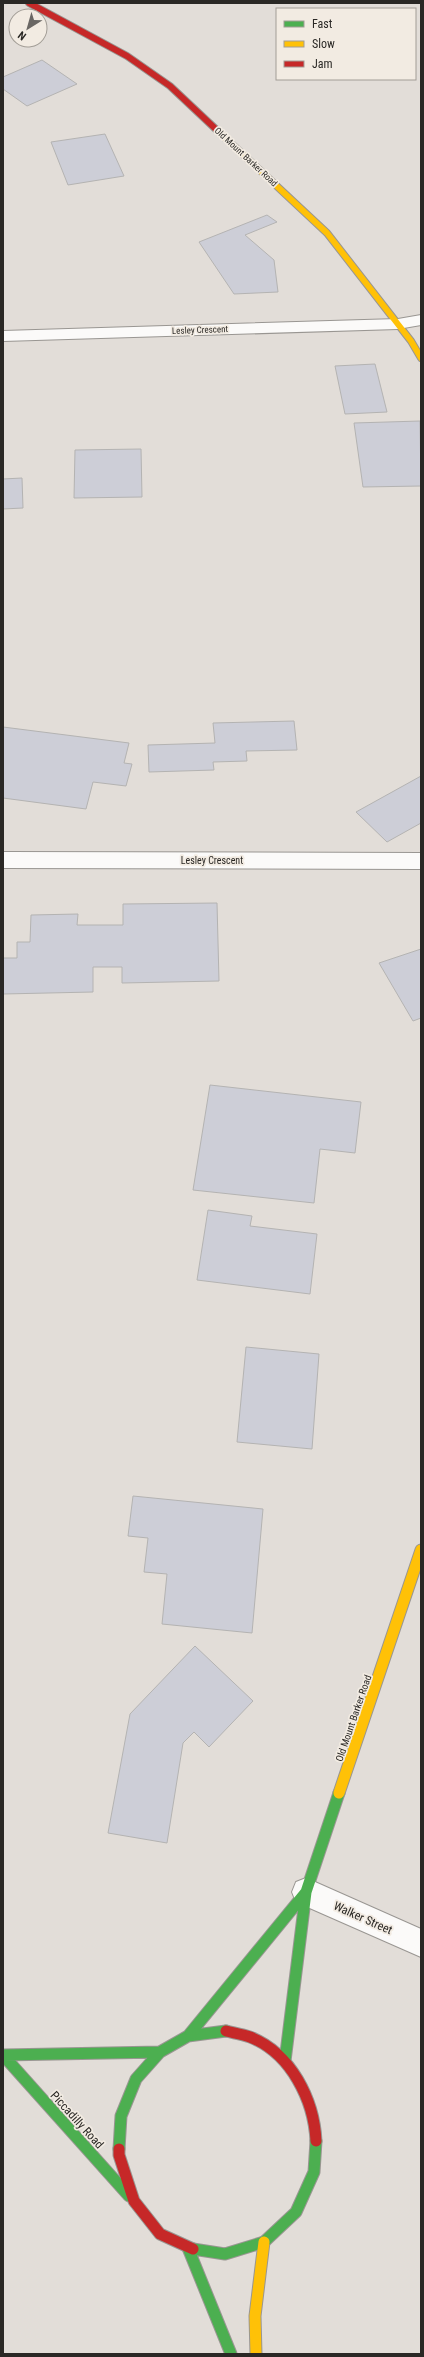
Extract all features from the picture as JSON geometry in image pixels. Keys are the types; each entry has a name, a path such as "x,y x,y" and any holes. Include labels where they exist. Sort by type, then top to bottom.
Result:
{"main road":[{"name":"Old Mount Barker Road","path":"29,3 127,56 170,86 326,233 398,324 421,358"},
{"name":"Old Mount Barker Road","path":"285,2061 306,1892 421,1550"},
{"name":"Old Mount Barker Road","path":"188,2036 306,1892"},
{"path":"134,2201 119,2154 121,2116 136,2079 160,2052 188,2036 226,2031 254,2038 285,2061 311,2105 316,2136 314,2172 296,2212 264,2242 255,2316 256,2354"},
{"name":"Piccadilly Road","path":"3,2055 160,2052"},
{"name":"Piccadilly Road","path":"3,2055 134,2201 160,2234 188,2248 225,2254 264,2242"},
{"path":"188,2248 231,2354"}],"street":[{"name":"Lesley Crescent","path":"3,336 398,324 421,320"},
{"name":"Lesley Crescent","path":"3,860 421,861"},
{"name":"Walker Street","path":"306,1892 421,1943"}],"building":[{"path":"42,60 77,84 27,106 3,89 3,77"},
{"path":"105,134 124,176 68,185 51,142"},
{"path":"267,215 277,222 245,235 274,260 278,292 234,294 199,242"},
{"path":"375,364 387,412 345,414 335,366"},
{"path":"420,421 421,486 363,487 354,423"},
{"path":"141,449 142,497 74,498 75,450"},
{"path":"22,478 23,508 3,509 3,479"},
{"path":"294,721 297,750 246,751 247,761 213,762 214,770 149,772 148,745 215,743 213,723"},
{"path":"3,727 129,743 124,763 132,764 126,786 93,782 86,809 3,798"},
{"path":"421,776 421,823 387,842 356,812"},
{"path":"217,903 219,981 122,983 122,967 93,967 93,992 3,994 3,958 17,958 17,942 30,942 31,915 78,914 77,925 123,925 123,904"},
{"path":"421,949 421,1018 413,1021 379,963"},
{"path":"210,1085 361,1102 355,1153 320,1149 314,1203 193,1190"},
{"path":"208,1210 252,1216 250,1226 317,1234 310,1294 197,1280"},
{"path":"246,1347 319,1354 312,1449 237,1442"},
{"path":"133,1496 263,1509 252,1633 162,1624 167,1574 144,1572 148,1538 128,1536"},
{"path":"195,1646 253,1701 209,1747 194,1732 183,1743 167,1843 108,1833 130,1714"}],"traffic: fast":[{"path":"285,2061 306,1892 339,1793"},
{"path":"188,2036 306,1892"},
{"path":"119,2149 121,2116 136,2079 160,2052 188,2036 226,2031"},
{"path":"3,2055 160,2052"},
{"path":"3,2055 129,2196"},
{"path":"193,2249 225,2254 264,2242 296,2212 314,2172 316,2141"},
{"path":"188,2248 231,2354"}],"traffic: slow":[{"path":"221,134 327,233 411,341 421,358"},
{"path":"339,1793 421,1550"},
{"path":"256,2354 255,2316 264,2242"}],"traffic: jam":[{"path":"29,3 127,56 170,86 221,134"},
{"path":"226,2031 253,2038 266,2045 288,2067 306,2096 312,2112 316,2141"},
{"path":"119,2149 119,2155 134,2201 160,2234 193,2249"}]}
